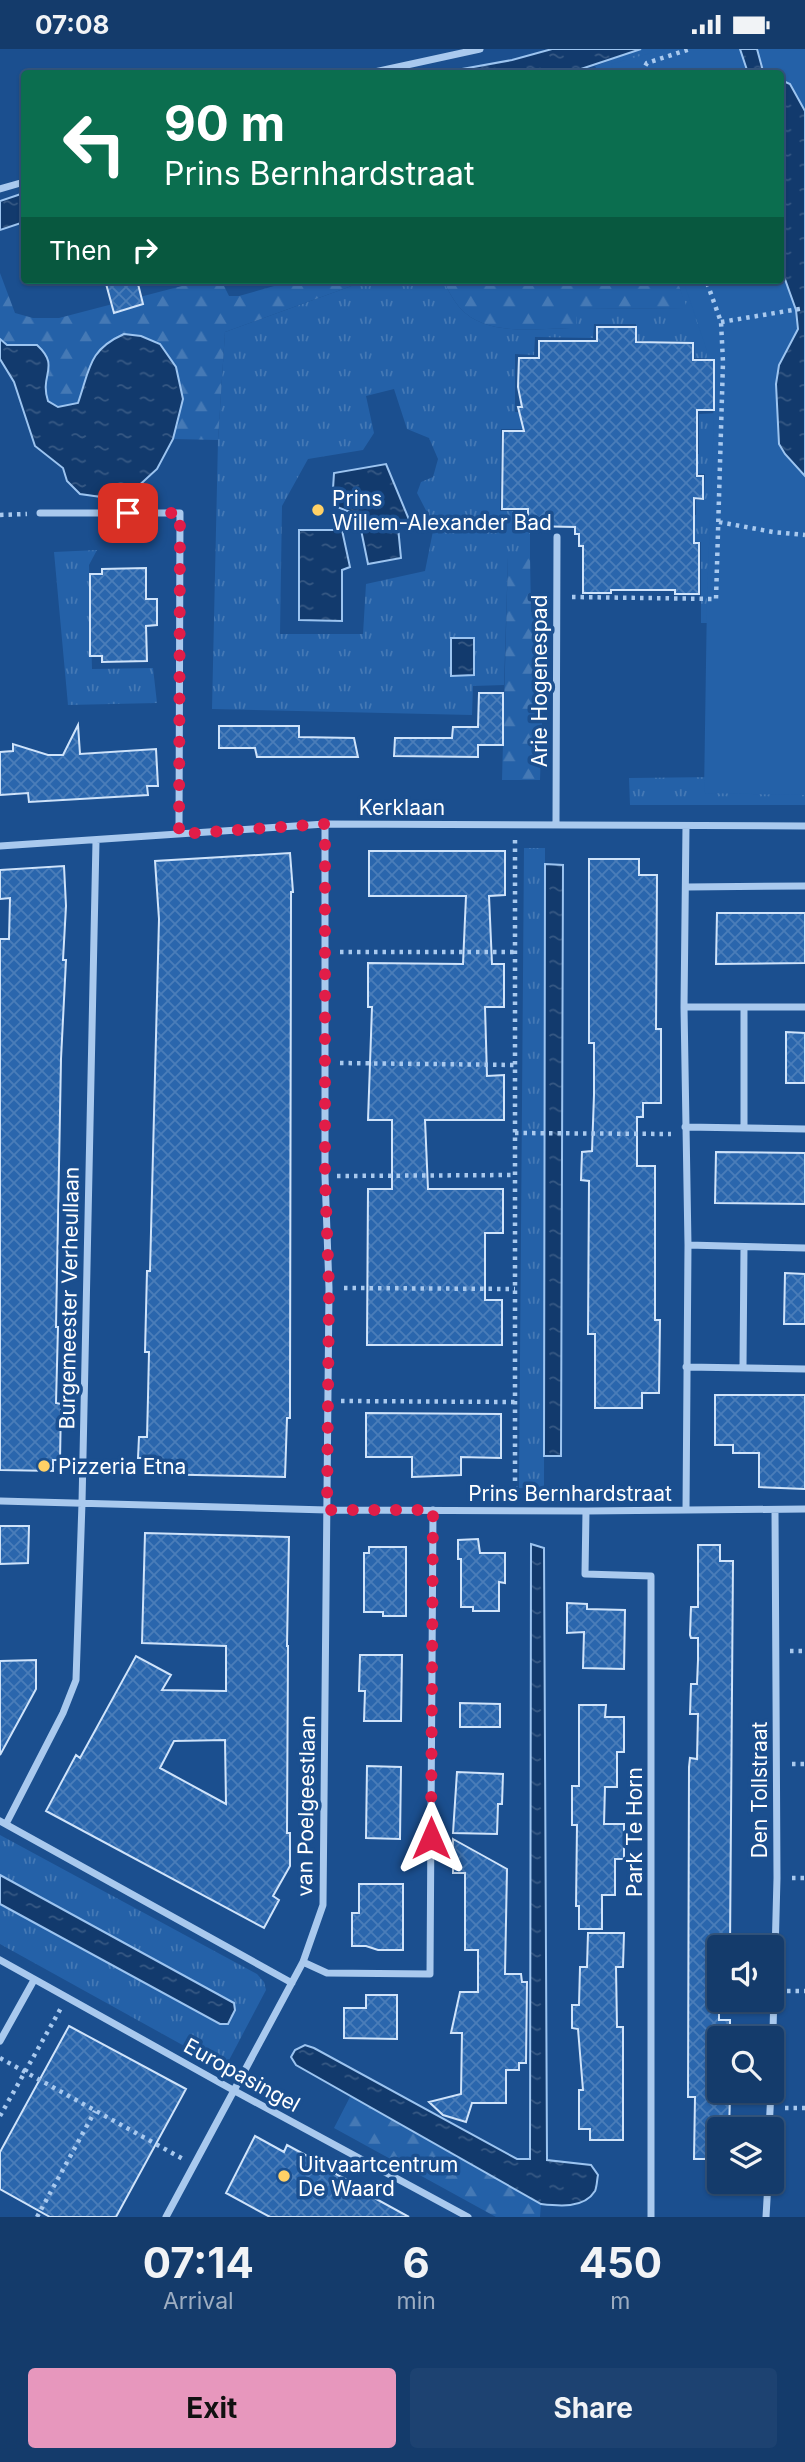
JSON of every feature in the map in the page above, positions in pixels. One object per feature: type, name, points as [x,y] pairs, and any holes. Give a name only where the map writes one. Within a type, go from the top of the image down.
[{"type":"street","points":[[384,70],[480,49]]},
{"type":"street","points":[[0,189],[21,183]]},
{"type":"street","points":[[40,513],[180,513],[179,834]]},
{"type":"street","name":"Arie Hogenespad","points":[[556,824],[557,537]]},
{"type":"street","name":"Kerklaan","points":[[0,846],[325,824],[805,826]]},
{"type":"street","name":"van Poelgeestlaan","points":[[169,2216],[303,1962],[323,1905],[329,1288],[325,1176],[325,824]]},
{"type":"street","points":[[686,826],[686,1510]]},
{"type":"street","name":"Burgemeester Verheullaan","points":[[3,1823],[63,1713],[76,1679],[96,841]]},
{"type":"street","points":[[687,887],[805,886]]},
{"type":"street","points":[[684,1007],[805,1007]]},
{"type":"street","points":[[744,1007],[744,1128]]},
{"type":"street","points":[[685,1130],[805,1129]]},
{"type":"street","points":[[688,1245],[805,1248]]},
{"type":"street","points":[[743,1367],[744,1248]]},
{"type":"street","points":[[686,1367],[805,1369]]},
{"type":"street","name":"Prins Bernhardstraat","points":[[0,1501],[327,1510],[805,1509]]},
{"type":"street","points":[[303,1962],[327,1973],[430,1974],[433,1510]]},
{"type":"street","name":"Den Tollstraat","points":[[773,2026],[777,1878],[775,1510]]},
{"type":"street","name":"Park Te Horn","points":[[586,1511],[585,1574],[651,1576],[651,2217]]},
{"type":"street","points":[[3,1823],[292,1983]]},
{"type":"street","name":"Europasingel","points":[[0,1960],[233,2091],[468,2217]]},
{"type":"street","points":[[0,2041],[34,1980]]},
{"type":"street","points":[[766,2217],[767,2194]]},
{"type":"path","points":[[643,70],[647,62],[690,49]]},
{"type":"path","points":[[557,596],[716,599],[723,404],[721,323],[707,284]]},
{"type":"path","points":[[721,323],[805,308]]},
{"type":"path","points":[[0,515],[40,513]]},
{"type":"path","points":[[719,521],[805,535]]},
{"type":"path","points":[[515,825],[515,1510]]},
{"type":"path","points":[[326,952],[514,952]]},
{"type":"path","points":[[326,1063],[514,1065]]},
{"type":"path","points":[[515,1133],[574,1135],[685,1130]]},
{"type":"path","points":[[325,1176],[515,1175]]},
{"type":"path","points":[[329,1288],[515,1289]]},
{"type":"path","points":[[328,1401],[515,1402]]},
{"type":"path","points":[[0,2116],[67,1999]]},
{"type":"path","points":[[0,2058],[194,2165]]},
{"type":"path","points":[[37,2217],[95,2111]]},
{"type":"green space","points":[[641,49],[672,49],[631,70],[597,70],[595,66]]},
{"type":"green space","points":[[666,49],[805,49],[805,795],[704,793],[707,597],[714,418],[706,348],[684,284],[784,284],[784,70],[614,70],[611,64]]},
{"type":"green space","points":[[0,273],[15,313],[33,318],[59,318],[190,284],[223,284],[229,296],[239,296],[281,284],[357,284],[225,332],[218,440],[173,439],[183,399],[124,334],[112,340],[97,354],[88,370],[78,403],[58,407],[48,401],[44,388],[50,363],[22,344],[7,345],[0,339]]},
{"type":"green space","points":[[357,284],[444,284],[457,305],[484,324],[531,330],[576,328],[576,309],[686,308],[678,284],[692,284],[710,343],[740,376],[756,440],[753,541],[746,623],[701,623],[701,542],[679,541],[679,514],[696,515],[696,500],[704,500],[705,474],[688,473],[689,455],[699,454],[699,414],[717,413],[716,359],[695,358],[694,342],[637,341],[636,324],[594,324],[593,338],[535,337],[534,355],[515,354],[515,412],[535,413],[536,429],[501,429],[500,511],[526,511],[525,529],[530,529],[530,557],[508,557],[504,685],[473,686],[472,715],[212,709],[218,440],[225,332]],"holes":[[[394,389],[407,429],[429,438],[438,459],[433,477],[421,482],[417,493],[434,526],[425,571],[366,584],[363,634],[280,634],[282,506],[308,459],[363,450],[374,433],[366,396]],[[451,638],[474,638],[474,675],[452,675]]]},
{"type":"green space","points":[[444,284],[678,284],[687,308],[577,309],[576,328],[531,330],[484,324],[457,305]]},
{"type":"green space","points":[[97,550],[89,565],[92,669],[153,668],[157,703],[68,705],[54,552]]},
{"type":"green space","points":[[508,556],[530,557],[531,612],[546,613],[540,780],[502,780]]},
{"type":"green space","points":[[805,776],[805,805],[630,805],[629,778]]},
{"type":"green space","points":[[524,848],[545,848],[544,1489],[519,1488]]},
{"type":"green space","points":[[0,1835],[257,1974],[264,1982],[266,1990],[227,2064],[215,2063],[0,1944],[0,1904],[220,2024],[235,2010],[233,2003],[0,1875]]},
{"type":"green space","points":[[351,2095],[541,2204],[540,2217],[496,2217],[334,2128]]},
{"type":"water","points":[[552,49],[641,49],[578,70],[457,70],[512,60]]},
{"type":"water","points":[[740,49],[757,49],[763,70],[747,70]]},
{"type":"water","points":[[784,81],[790,84],[805,111],[805,476],[779,444],[776,384],[779,365],[798,329],[796,310],[784,276]]},
{"type":"water","points":[[21,194],[21,223],[0,230],[0,201]]},
{"type":"water","points":[[124,334],[141,336],[160,344],[176,367],[183,399],[173,439],[157,469],[134,490],[108,498],[80,494],[67,481],[63,468],[35,446],[14,382],[0,359],[0,339],[7,345],[37,345],[44,353],[49,365],[46,384],[48,401],[58,407],[78,403],[88,370],[97,354],[112,340]]},
{"type":"water","points":[[386,464],[410,522],[398,527],[401,558],[368,564],[358,515],[332,505],[334,473]]},
{"type":"water","points":[[299,530],[342,530],[350,567],[342,570],[342,621],[299,620]]},
{"type":"water","points":[[451,638],[474,638],[474,675],[451,676]]},
{"type":"water","points":[[545,864],[563,865],[561,1456],[544,1456]]},
{"type":"water","points":[[531,1544],[544,1548],[547,2160],[591,2165],[598,2175],[596,2189],[590,2197],[578,2204],[563,2206],[541,2204],[296,2065],[291,2057],[295,2050],[305,2045],[314,2048],[517,2159],[530,2159]]},
{"type":"water","points":[[0,1875],[234,2003],[235,2010],[228,2024],[220,2024],[0,1904]]},
{"type":"building","points":[[106,284],[138,284],[143,304],[114,313]]},
{"type":"building","points":[[597,327],[636,327],[636,342],[693,343],[693,360],[714,360],[714,410],[697,410],[697,476],[703,476],[703,499],[694,498],[694,543],[699,543],[699,594],[675,594],[675,590],[583,593],[583,546],[579,546],[579,534],[575,534],[575,527],[528,526],[528,509],[502,509],[503,431],[524,431],[518,407],[522,407],[518,387],[519,358],[539,358],[539,341],[597,341]]},
{"type":"building","points":[[146,568],[146,599],[157,599],[157,625],[146,626],[147,661],[102,662],[102,656],[90,656],[90,574],[102,574],[102,569]]},
{"type":"building","points":[[479,693],[503,693],[503,745],[478,745],[478,757],[394,756],[395,738],[452,738],[453,727],[478,727]]},
{"type":"building","points":[[78,725],[80,754],[156,749],[158,786],[147,786],[148,795],[29,802],[28,793],[0,795],[0,752],[13,751],[13,744],[48,755],[63,755]]},
{"type":"building","points":[[219,726],[299,726],[299,737],[354,738],[358,757],[257,757],[255,748],[219,748]]},
{"type":"building","points":[[369,851],[505,851],[505,895],[489,896],[492,964],[504,964],[504,1007],[485,1007],[487,1076],[504,1075],[504,1120],[425,1120],[428,1189],[503,1189],[503,1233],[485,1233],[485,1300],[502,1300],[502,1345],[367,1345],[368,1189],[392,1189],[392,1120],[368,1120],[372,1007],[368,1007],[368,963],[463,964],[466,896],[369,896]]},
{"type":"building","points":[[290,853],[293,892],[290,1418],[287,1418],[285,1477],[148,1474],[148,1458],[138,1458],[139,1437],[147,1437],[149,1352],[145,1352],[147,1271],[150,1271],[159,919],[155,861]]},
{"type":"building","points":[[589,859],[639,859],[639,875],[657,875],[656,1029],[661,1029],[661,1103],[643,1103],[643,1117],[637,1117],[637,1166],[655,1166],[655,1320],[660,1320],[659,1393],[642,1393],[642,1408],[595,1408],[595,1334],[588,1334],[589,1181],[581,1180],[582,1152],[592,1151],[594,1095],[594,1043],[589,1043]]},
{"type":"building","points":[[64,866],[66,906],[63,960],[66,960],[61,1059],[56,1327],[56,1403],[61,1404],[60,1460],[53,1460],[53,1471],[0,1470],[0,939],[9,939],[10,898],[0,899],[0,870]]},
{"type":"building","points":[[717,913],[805,913],[805,963],[716,964]]},
{"type":"building","points":[[786,1032],[805,1033],[805,1083],[786,1083]]},
{"type":"building","points":[[716,1152],[805,1153],[805,1204],[715,1203]]},
{"type":"building","points":[[785,1273],[805,1274],[805,1324],[784,1324]]},
{"type":"building","points":[[715,1395],[805,1395],[805,1489],[759,1487],[759,1453],[733,1453],[733,1445],[715,1445]]},
{"type":"building","points":[[366,1413],[501,1414],[501,1458],[461,1457],[461,1475],[412,1477],[412,1457],[366,1457]]},
{"type":"building","points":[[0,1526],[29,1526],[28,1563],[0,1564]]},
{"type":"building","points":[[145,1533],[289,1537],[287,1833],[290,1833],[290,1866],[273,1896],[279,1900],[264,1928],[46,1811],[76,1755],[80,1758],[136,1656],[171,1675],[162,1690],[226,1691],[226,1646],[142,1643]],"holes":[[[225,1740],[226,1804],[160,1768],[174,1741]]]},
{"type":"building","points":[[478,1539],[480,1553],[505,1553],[505,1583],[499,1582],[499,1611],[473,1611],[473,1607],[461,1607],[461,1559],[458,1559],[458,1540]]},
{"type":"building","points":[[698,1545],[720,1545],[720,1561],[733,1561],[730,1935],[707,1935],[707,2012],[719,2012],[719,2020],[730,2020],[730,2026],[707,2026],[707,2103],[730,2103],[729,2117],[707,2117],[707,2159],[694,2159],[695,2097],[688,2097],[689,1767],[690,1758],[697,1759],[698,1714],[690,1714],[691,1684],[697,1684],[698,1638],[691,1638],[690,1635],[691,1607],[698,1607]]},
{"type":"building","points":[[369,1547],[406,1547],[406,1616],[383,1616],[383,1612],[364,1612],[364,1553],[369,1553]]},
{"type":"building","points":[[567,1603],[587,1604],[587,1609],[625,1610],[624,1669],[583,1668],[584,1632],[567,1633]]},
{"type":"building","points":[[360,1655],[402,1655],[401,1721],[364,1721],[365,1691],[359,1691]]},
{"type":"building","points":[[36,1660],[36,1689],[0,1755],[0,1661]]},
{"type":"building","points":[[460,1703],[500,1704],[500,1727],[460,1727]]},
{"type":"building","points":[[579,1705],[606,1705],[605,1717],[624,1717],[624,1752],[617,1752],[617,1787],[605,1787],[604,1824],[624,1824],[624,1859],[615,1859],[615,1895],[602,1895],[602,1929],[579,1929],[579,1906],[576,1906],[577,1825],[572,1825],[572,1786],[579,1786]]},
{"type":"building","points":[[367,1766],[401,1767],[400,1839],[366,1838]]},
{"type":"building","points":[[457,1772],[503,1774],[497,1834],[453,1833]]},
{"type":"building","points":[[453,1839],[507,1869],[505,1974],[521,1974],[522,1982],[527,1982],[526,2063],[519,2063],[519,2070],[506,2070],[506,2103],[472,2103],[466,2122],[443,2115],[429,2102],[461,2094],[462,2033],[451,2033],[460,1992],[478,1992],[478,1950],[465,1950],[465,1873],[453,1873]]},
{"type":"building","points":[[359,1884],[403,1884],[403,1950],[352,1946],[352,1913],[359,1913]]},
{"type":"building","points":[[588,1933],[624,1933],[623,1967],[616,1967],[617,2027],[623,2027],[623,2140],[590,2140],[590,2129],[579,2129],[579,2090],[583,2090],[578,2029],[572,2028],[572,2005],[579,2005],[580,1967],[587,1967]]},
{"type":"building","points":[[366,1995],[397,1995],[397,2039],[344,2038],[344,2008],[366,2008]]},
{"type":"building","points":[[69,2026],[186,2089],[116,2217],[50,2217],[0,2189],[0,2152]]},
{"type":"building","name":"Uitvaartcentrum De Waard","points":[[255,2136],[284,2152],[287,2145],[409,2217],[270,2217],[226,2193]]},
{"type":"place","name":"Prins Willem-Alexander Bad","points":[[318,510]]},
{"type":"place","name":"Pizzeria Etna","points":[[44,1466]]},
{"type":"place","name":"Uitvaartcentrum De Waard","points":[[284,2176]]},
{"type":"route","points":[[128,513],[180,513],[179,834],[325,824],[325,1176],[329,1288],[327,1510],[433,1510],[431,1838]]}]
